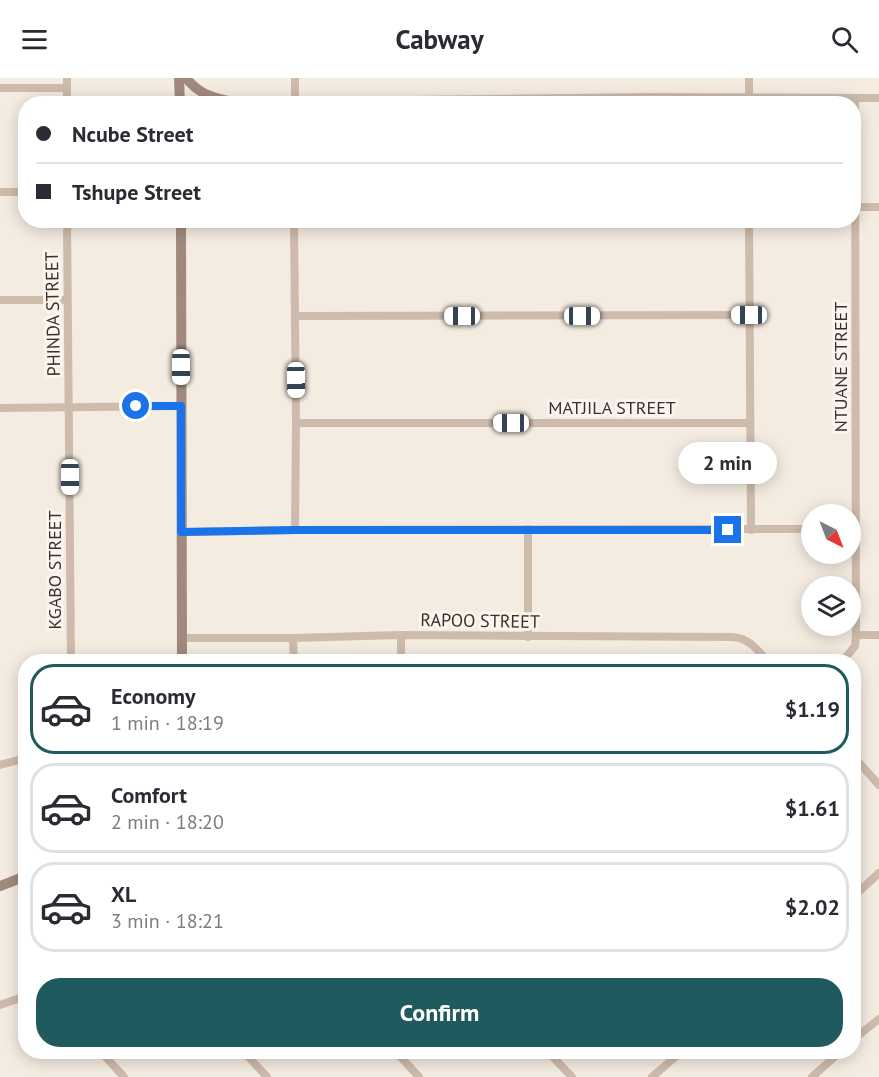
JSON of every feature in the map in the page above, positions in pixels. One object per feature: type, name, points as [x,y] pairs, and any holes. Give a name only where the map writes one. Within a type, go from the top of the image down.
[{"type":"street","points":[[67,78],[67,96]]},
{"type":"street","points":[[179,78],[180,96]]},
{"type":"street","points":[[186,78],[197,90],[209,96]]},
{"type":"street","points":[[295,78],[295,96]]},
{"type":"street","points":[[748,78],[749,96]]},
{"type":"street","points":[[0,88],[67,88]]},
{"type":"street","points":[[861,99],[879,99]]},
{"type":"street","points":[[0,192],[18,192]]},
{"type":"street","points":[[861,207],[879,207]]},
{"type":"street","name":"PHINDA STREET","points":[[67,228],[69,407]]},
{"type":"street","points":[[181,228],[182,654]]},
{"type":"street","points":[[294,228],[295,530]]},
{"type":"street","points":[[749,228],[751,530]]},
{"type":"street","name":"NTUANE STREET","points":[[853,504],[856,228]]},
{"type":"street","points":[[0,300],[67,300]]},
{"type":"street","points":[[295,316],[749,315]]},
{"type":"street","points":[[0,408],[181,406]]},
{"type":"street","name":"KGABO STREET","points":[[69,407],[71,654]]},
{"type":"street","name":"MATJILA STREET","points":[[296,423],[749,423]]},
{"type":"street","points":[[528,529],[528,636]]},
{"type":"street","points":[[181,532],[801,529]]},
{"type":"street","points":[[401,635],[401,654]]},
{"type":"street","name":"RAPOO STREET","points":[[182,638],[293,639],[401,635],[741,638],[750,642],[761,654]]},
{"type":"street","points":[[861,635],[879,635]]},
{"type":"street","points":[[848,654],[855,646],[856,636]]},
{"type":"street","points":[[293,639],[294,654]]},
{"type":"street","points":[[0,765],[18,760]]},
{"type":"street","points":[[861,765],[879,785]]},
{"type":"street","points":[[861,890],[879,873]]},
{"type":"street","points":[[0,886],[18,879]]},
{"type":"street","points":[[0,1005],[18,999]]},
{"type":"street","points":[[861,1033],[879,1019]]},
{"type":"street","points":[[107,1059],[124,1077]]},
{"type":"street","points":[[250,1059],[267,1077]]},
{"type":"street","points":[[402,1059],[419,1077]]},
{"type":"street","points":[[555,1059],[572,1077]]},
{"type":"street","points":[[652,1077],[673,1059]]},
{"type":"street","points":[[812,1077],[832,1059]]},
{"type":"route","points":[[136,406],[181,406],[181,532],[728,530]]}]
